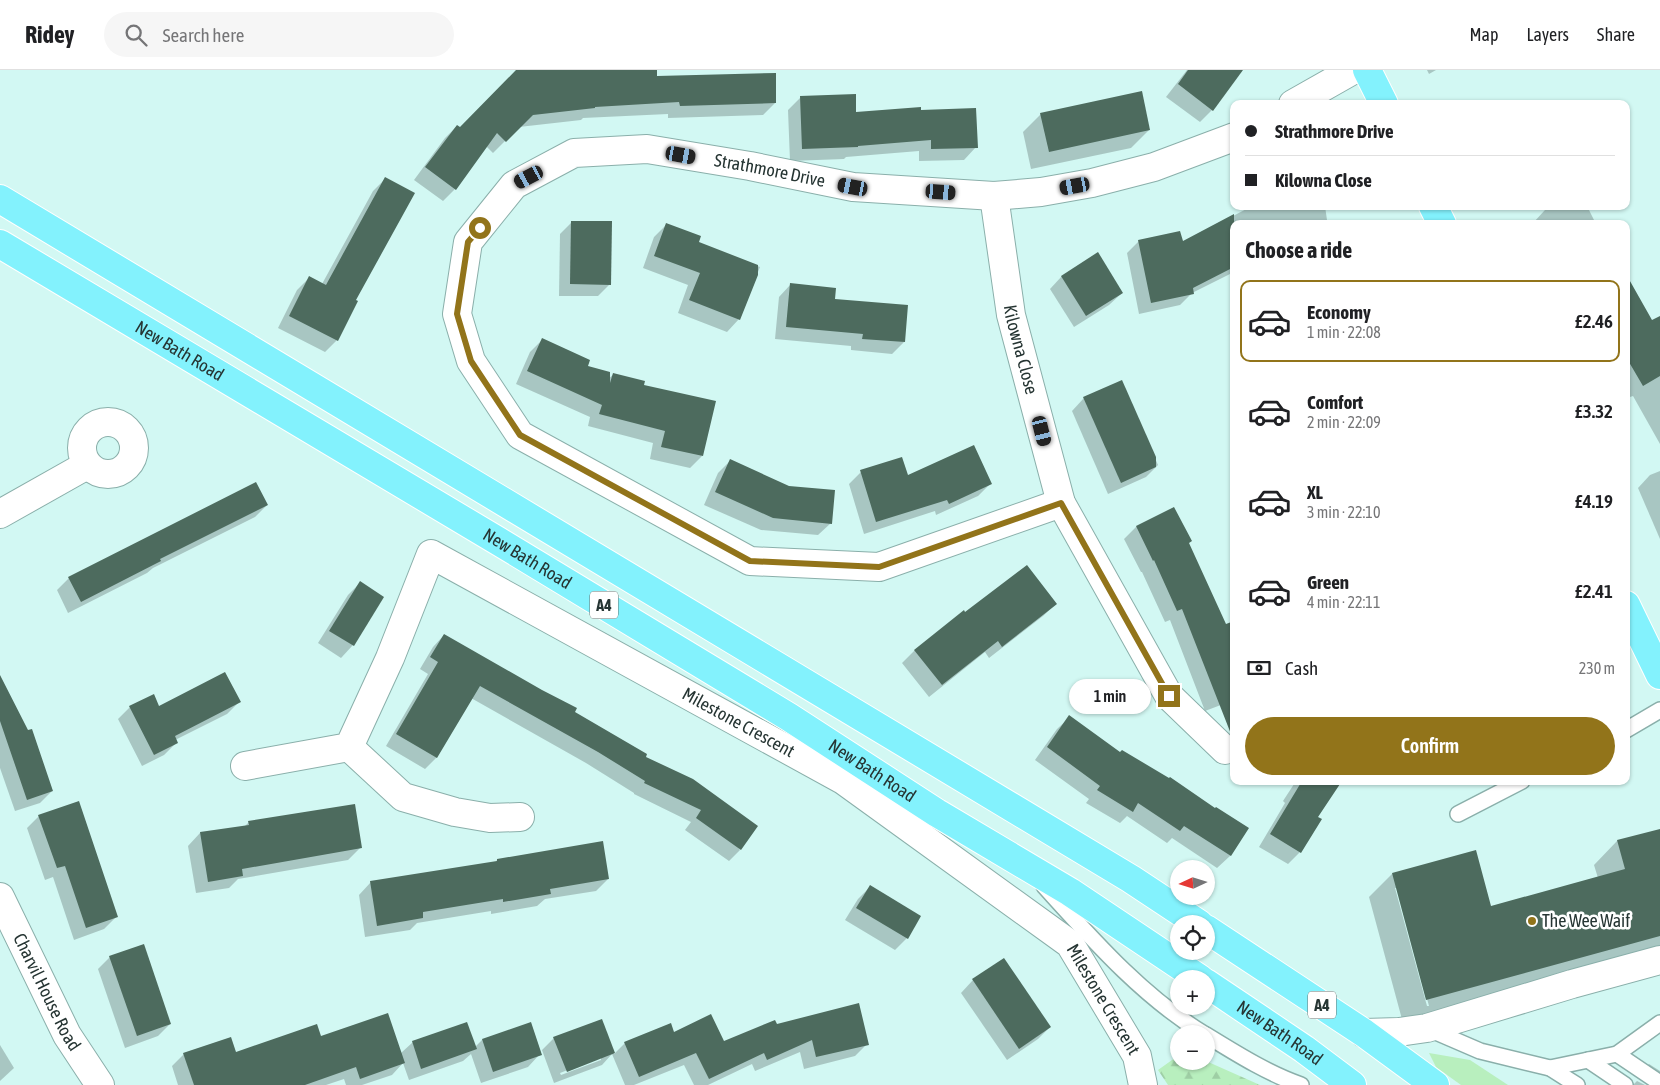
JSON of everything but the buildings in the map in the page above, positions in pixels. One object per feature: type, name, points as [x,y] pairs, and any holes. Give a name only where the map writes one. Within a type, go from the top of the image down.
[{"type":"main road","points":[[1367,70],[1382,100]]},
{"type":"main road","name":"New Bath Road","points":[[0,199],[1123,874],[1185,915]]},
{"type":"main road","name":"New Bath Road","points":[[0,244],[781,712],[937,813],[1078,898],[1186,970]]},
{"type":"main road","points":[[1630,612],[1660,675]]},
{"type":"main road","name":"A4","points":[[1215,934],[1364,1033],[1435,1085]]},
{"type":"main road","name":"New Bath Road","points":[[1215,989],[1304,1049],[1352,1085]]},
{"type":"street","points":[[1300,100],[1353,70]]},
{"type":"street","name":"Strathmore Drive","points":[[1061,503],[879,567],[750,561],[520,435],[471,361],[457,314],[468,242],[514,185],[574,153],[646,149],[750,166],[853,187],[994,196],[1041,192],[1092,183],[1154,167],[1230,138]]},
{"type":"street","name":"Kilowna Close","points":[[994,196],[1011,315],[1061,503],[1169,696],[1225,750]]},
{"type":"street","points":[[0,514],[87,465]]},
{"type":"street","name":"Milestone Crescent","points":[[349,747],[390,658],[430,554],[843,780],[1070,944],[1137,1056],[1143,1085]]},
{"type":"street","points":[[245,766],[349,747],[403,797],[456,812],[490,818],[520,817]]},
{"type":"street","name":"Charvil House Road","points":[[0,897],[67,1035],[100,1085]]},
{"type":"street","points":[[1364,1033],[1399,1032],[1427,1028],[1572,984],[1660,960]]},
{"type":"lane","points":[[1630,728],[1660,710]]},
{"type":"lane","points":[[1458,814],[1514,785]]},
{"type":"lane","points":[[1026,866],[1072,917],[1136,982],[1189,1025]]},
{"type":"lane","points":[[1550,1068],[1617,1054],[1660,1023]]},
{"type":"lane","points":[[1427,1028],[1480,1051],[1550,1068],[1576,1085]]},
{"type":"lane","points":[[1215,1040],[1242,1057],[1301,1085]]},
{"type":"lane","points":[[1617,1054],[1660,1083]]},
{"type":"lane","points":[[1588,1060],[1625,1085]]},
{"type":"green space","points":[[1429,1053],[1470,1060],[1508,1085],[1461,1085],[1436,1067]]},
{"type":"green space","points":[[1170,1061],[1170,1070],[1215,1070],[1215,1065],[1260,1085],[1168,1085],[1158,1070]]},
{"type":"place","name":"The Wee Waif","points":[[1532,921]]},
{"type":"route","points":[[480,228],[468,242],[457,314],[471,361],[520,435],[750,561],[879,567],[1061,503],[1169,696]]}]
